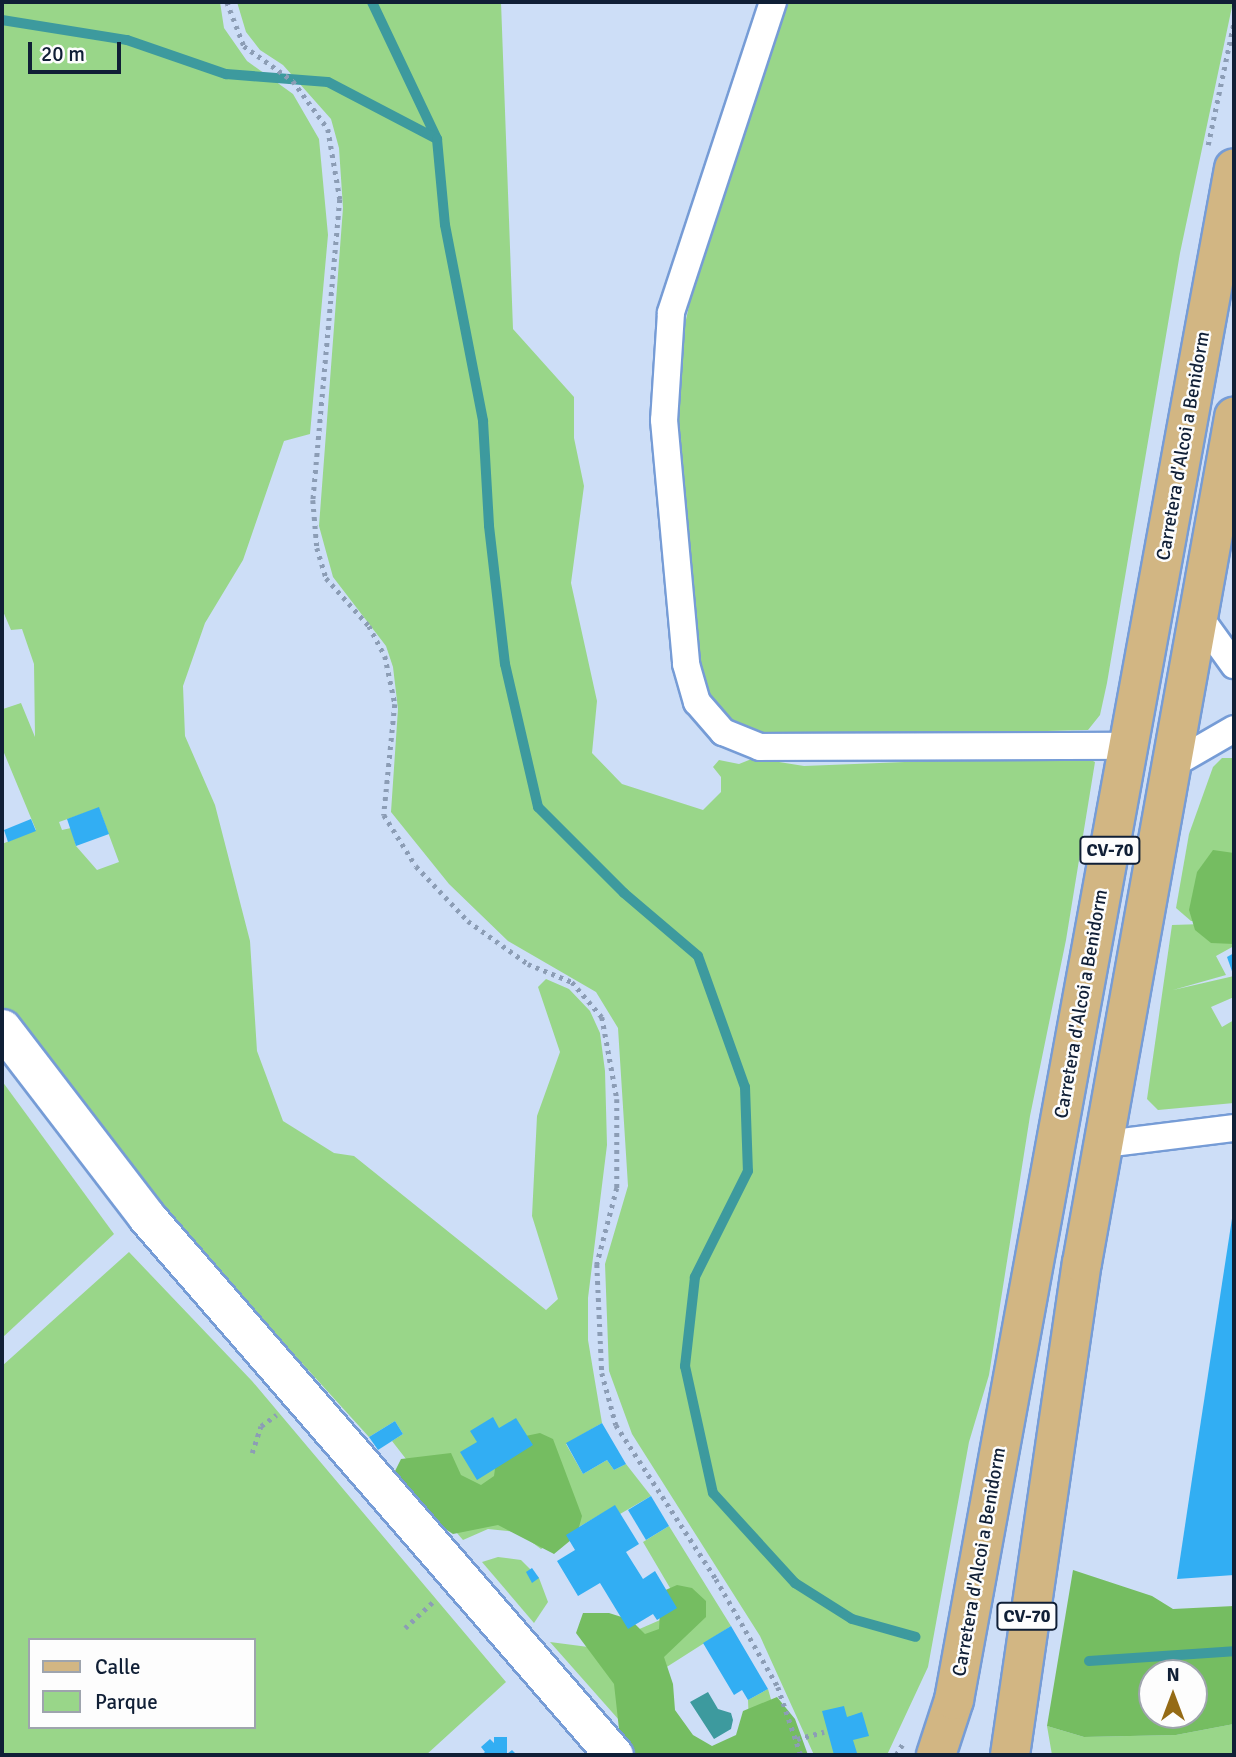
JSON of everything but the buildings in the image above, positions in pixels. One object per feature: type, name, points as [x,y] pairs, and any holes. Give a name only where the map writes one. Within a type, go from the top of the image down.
[{"type":"main road","name":"Carretera d'Alcoi a Benidorm","points":[[936,1755],[958,1681],[1234,168]]},
{"type":"main road","name":"CV-70","points":[[1010,1755],[1016,1693],[1039,1540],[1105,1143],[1234,416]]},
{"type":"main road","points":[[2,1028],[146,1216],[614,1755]]},
{"type":"street","points":[[774,2],[671,313],[664,420],[686,664],[696,702],[723,732],[760,747],[1129,746]]},
{"type":"street","points":[[1198,615],[1234,665]]},
{"type":"street","points":[[1170,766],[1234,729]]},
{"type":"street","points":[[1105,1143],[1234,1128]]},
{"type":"path","points":[[227,2],[244,46],[293,81],[328,129],[340,199],[313,500],[317,548],[326,578],[369,626],[385,656],[395,704],[384,815],[416,866],[468,921],[528,964],[572,982],[602,1017],[617,1098],[617,1188],[597,1264],[602,1373],[616,1425],[716,1579],[778,1687],[801,1755]]},
{"type":"path","points":[[253,1453],[261,1426],[301,1394]]},
{"type":"path","points":[[797,1739],[824,1732]]},
{"type":"green space","points":[[2,2],[220,2],[224,28],[247,61],[293,94],[319,139],[328,235],[310,434],[284,441],[243,560],[205,623],[183,686],[185,736],[215,805],[250,941],[257,1051],[283,1121],[334,1153],[354,1156],[546,1310],[558,1299],[532,1216],[537,1116],[560,1052],[538,987],[546,979],[569,989],[590,1011],[600,1033],[605,1071],[607,1145],[588,1298],[588,1340],[602,1423],[566,1444],[583,1474],[607,1460],[614,1470],[626,1464],[651,1496],[620,1514],[615,1506],[541,1549],[518,1532],[488,1529],[463,1540],[399,1466],[406,1459],[392,1441],[403,1434],[395,1421],[369,1437],[146,1191],[2,1005],[2,844],[36,830],[2,748],[3,709],[21,703],[35,737],[34,664],[22,629],[11,630],[2,609]],"holes":[[[99,808],[119,862],[97,870],[76,846],[71,828],[62,830],[59,822]]]},
{"type":"green space","points":[[237,2],[501,2],[513,329],[574,397],[574,438],[584,486],[571,583],[597,701],[592,753],[622,784],[703,810],[721,792],[721,777],[713,767],[719,760],[739,764],[754,758],[804,766],[1081,755],[1095,762],[1066,940],[1030,1116],[989,1375],[969,1442],[928,1667],[887,1755],[814,1755],[760,1636],[632,1434],[609,1371],[605,1264],[628,1186],[618,1028],[596,992],[508,941],[449,884],[391,812],[398,709],[393,667],[386,646],[333,577],[319,526],[343,208],[339,148],[331,119],[283,65],[260,50],[246,32]]},
{"type":"green space","points":[[787,2],[1233,2],[1180,253],[1107,683],[1100,715],[1088,730],[784,737],[743,730],[712,705],[701,670],[678,419],[680,347],[696,274]]},
{"type":"green space","points":[[1222,758],[1234,758],[1234,920],[1191,921],[1176,908],[1189,834],[1213,767]]},
{"type":"green space","points":[[1213,850],[1234,853],[1234,944],[1211,943],[1195,930],[1189,910],[1197,872]]},
{"type":"green space","points":[[1234,923],[1234,946],[1216,956],[1226,975],[1173,990],[1234,976],[1234,997],[1211,1007],[1222,1027],[1234,1020],[1234,1103],[1158,1110],[1147,1099],[1172,925]]},
{"type":"green space","points":[[2,1081],[114,1234],[2,1338]]},
{"type":"green space","points":[[129,1252],[252,1381],[506,1682],[426,1755],[2,1755],[2,1366]]},
{"type":"green space","points":[[540,1433],[553,1439],[582,1516],[577,1535],[554,1554],[498,1525],[453,1534],[428,1518],[395,1471],[401,1459],[451,1453],[461,1475],[481,1485],[494,1476],[497,1454],[516,1438]]},
{"type":"green space","points":[[669,1526],[731,1626],[651,1677],[696,1754],[711,1755],[650,1755],[550,1642],[596,1648],[683,1610],[643,1542]]},
{"type":"green space","points":[[498,1557],[521,1560],[539,1578],[548,1602],[534,1623],[482,1562]]},
{"type":"green space","points":[[1073,1570],[1152,1596],[1173,1609],[1234,1606],[1234,1724],[1208,1729],[1208,1659],[1138,1659],[1138,1729],[1208,1729],[1176,1735],[1084,1737],[1047,1726]]},
{"type":"green space","points":[[677,1585],[692,1588],[706,1601],[706,1617],[664,1657],[673,1684],[675,1710],[693,1735],[712,1746],[736,1735],[743,1711],[777,1697],[795,1719],[808,1755],[630,1755],[619,1729],[614,1684],[576,1633],[583,1613],[609,1613],[631,1620],[645,1634],[659,1629],[661,1592]]},
{"type":"green space","points":[[768,1689],[787,1755],[711,1755],[749,1726],[748,1700]]},
{"type":"green space","points":[[1234,1724],[1234,1755],[1052,1755],[1047,1726],[1084,1737],[1176,1735]]},
{"type":"shaded area","points":[[708,1692],[718,1709],[731,1713],[733,1720],[731,1729],[714,1739],[690,1702]]},
{"type":"waterway","points":[[372,2],[437,139]]},
{"type":"waterway","points":[[2,20],[127,40],[226,74],[328,82],[437,139],[445,225],[483,421],[489,526],[505,664],[538,807],[624,893],[698,956],[745,1087],[748,1171],[695,1277],[685,1366],[713,1493],[795,1583],[852,1619],[916,1637]]},
{"type":"waterway","points":[[1089,1661],[1234,1651]]}]
